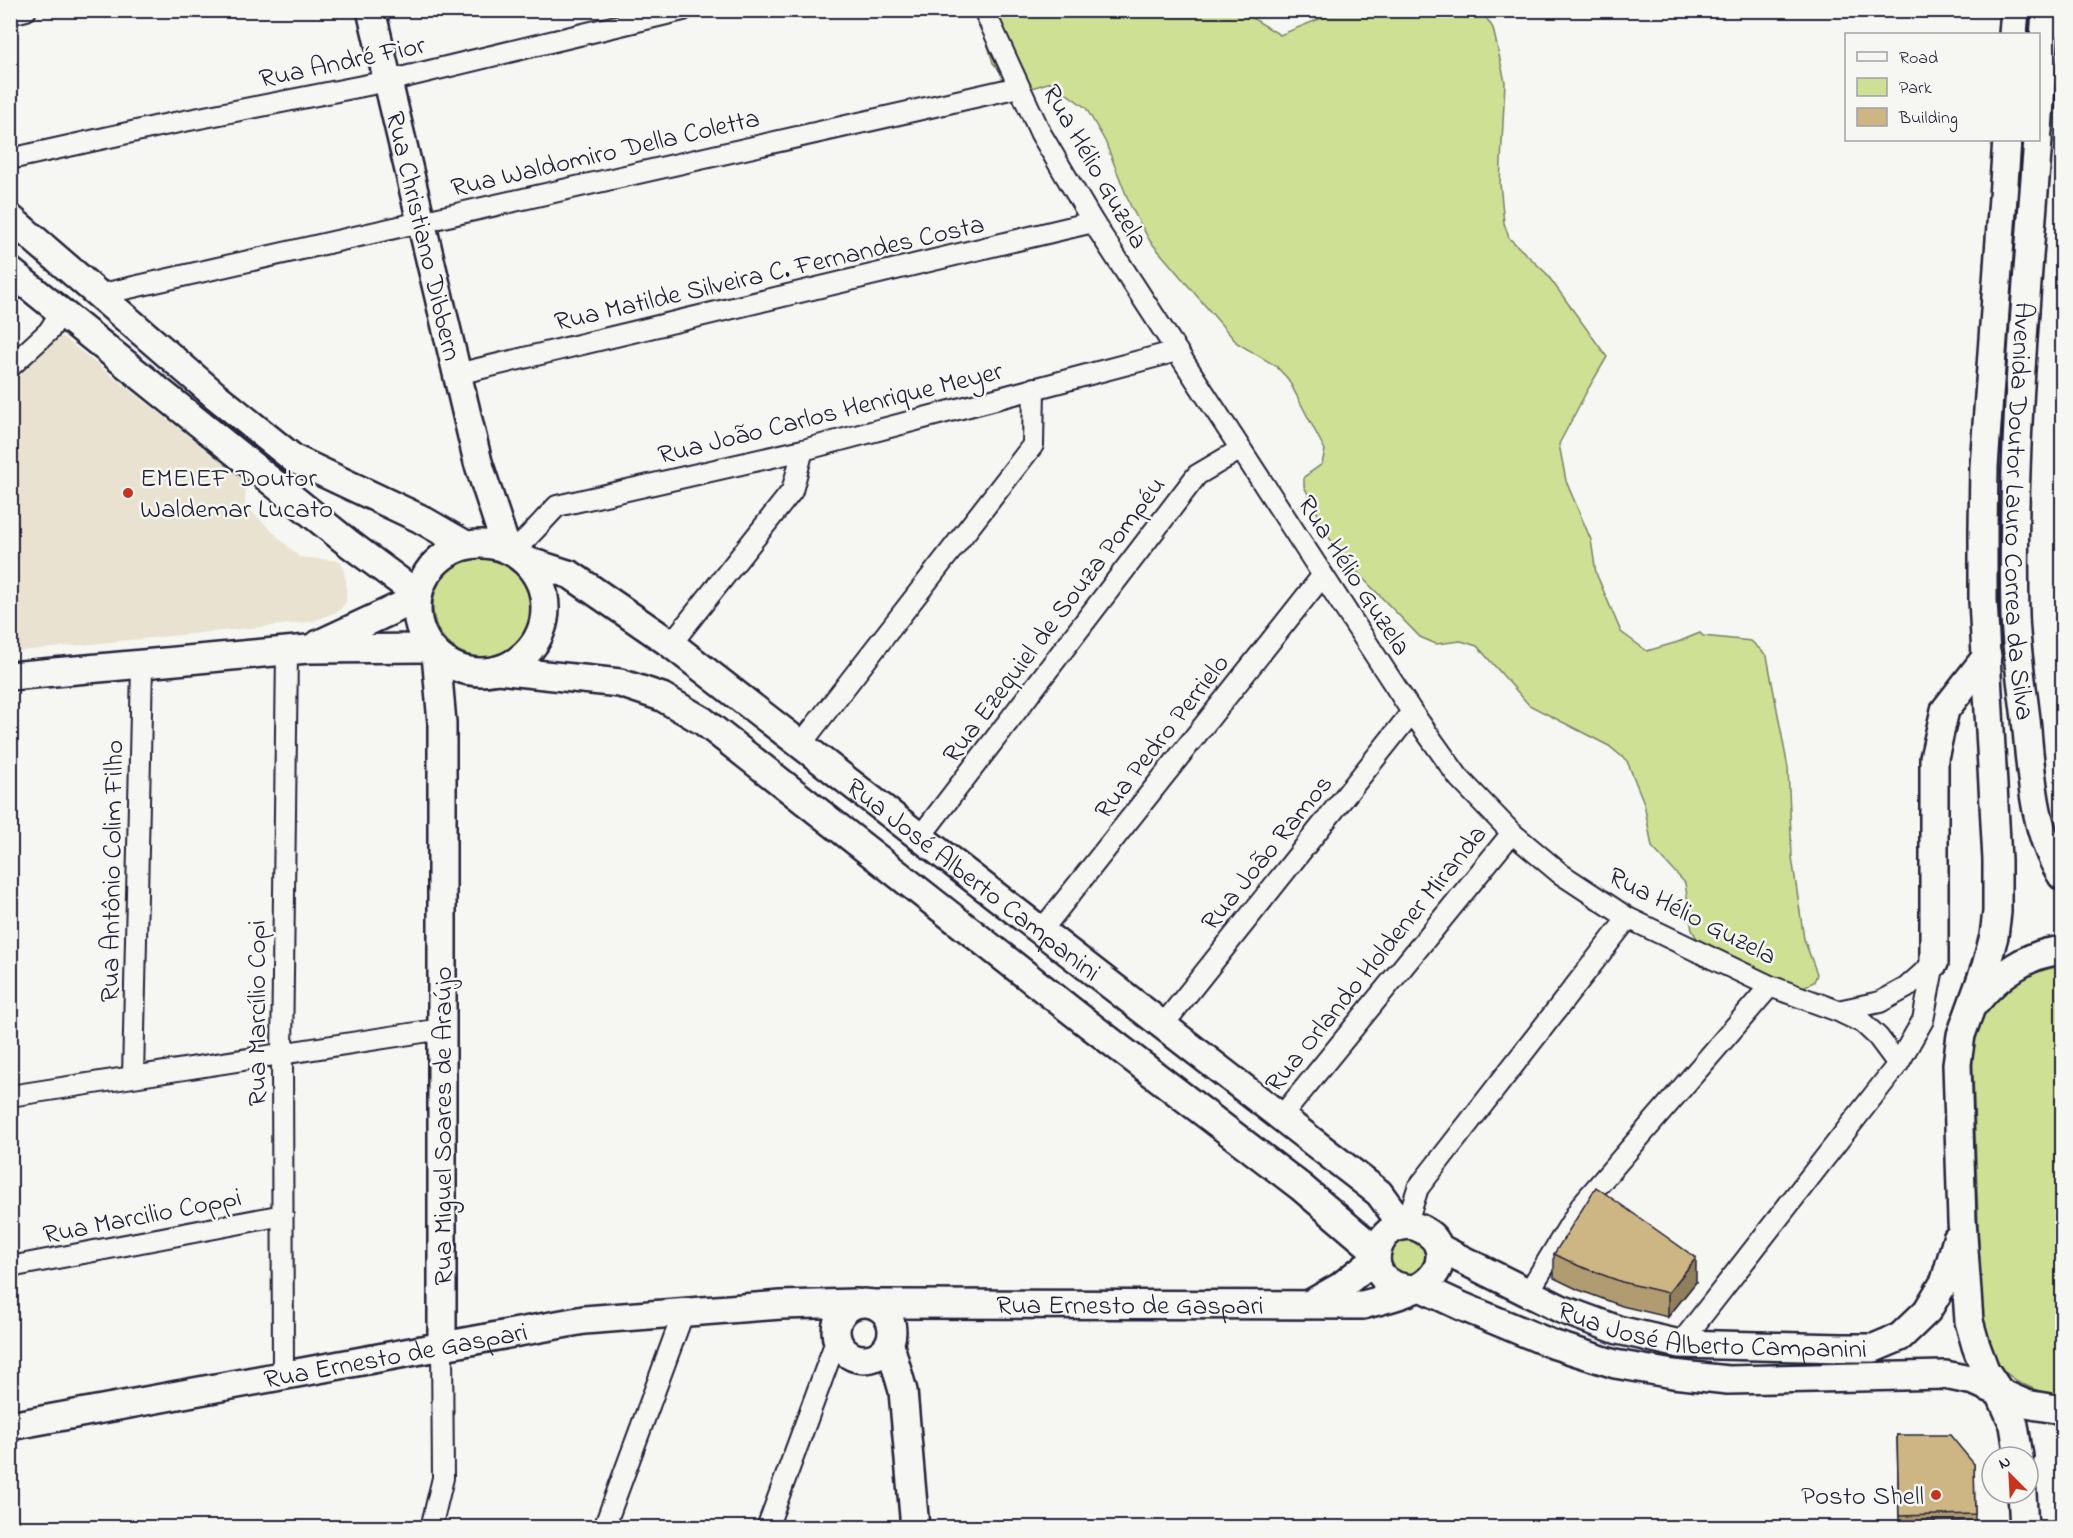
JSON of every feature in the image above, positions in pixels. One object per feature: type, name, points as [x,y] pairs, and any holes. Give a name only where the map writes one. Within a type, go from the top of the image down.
[{"type":"street","points":[[10,14],[26,10]]},
{"type":"street","name":"Rua Christiano Dibbern","points":[[371,10],[478,462],[515,553]]},
{"type":"street","name":"Rua André Fior","points":[[10,159],[159,126],[388,81],[683,10]]},
{"type":"street","name":"Rua Hélio Guzela","points":[[984,10],[1041,134],[1093,222],[1412,712],[1459,778],[1512,833],[1561,874],[1628,918],[1770,986],[1838,1011],[1863,1023],[1878,1037],[1898,1064]]},
{"type":"street","points":[[2013,33],[2015,10]]},
{"type":"street","points":[[2040,101],[2046,10]]},
{"type":"street","name":"Rua Waldomiro Della Coletta","points":[[98,295],[1019,87]]},
{"type":"street","points":[[2007,141],[1984,467],[1983,600],[1997,860],[1997,912],[1994,936],[1986,966],[1960,1035],[1957,1065],[1962,1221],[1969,1321],[1985,1370],[1999,1391],[2014,1425],[2017,1445]]},
{"type":"street","name":"Avenida Doutor Lauro Correa da Silva","points":[[2038,141],[2024,330],[2015,507],[2015,617],[2031,769],[2040,825],[2062,876]]},
{"type":"street","points":[[10,219],[216,396],[294,459],[470,544],[515,553],[538,578],[545,599],[544,622],[535,643],[519,659],[493,671],[468,671],[451,665],[433,651],[421,633],[416,616],[417,597],[427,572],[444,555],[470,544]]},
{"type":"street","name":"Rua Matilde Silveira C. Fernandes Costa","points":[[457,374],[1093,222]]},
{"type":"street","points":[[10,271],[417,597]]},
{"type":"street","points":[[10,367],[49,331],[61,312]]},
{"type":"street","name":"Rua João Carlos Henrique Meyer","points":[[515,553],[557,506],[803,450],[1177,351]]},
{"type":"street","points":[[801,744],[1033,445],[1034,388]]},
{"type":"street","name":"Rua Ezequiel de Souza Pompéu","points":[[920,837],[1197,475],[1241,449]]},
{"type":"street","points":[[671,644],[792,491],[803,450]]},
{"type":"street","name":"Rua Christiano Dibbern","points":[[470,544],[478,462]]},
{"type":"street","name":"Rua José Alberto Campanini","points":[[515,553],[571,575],[671,644],[1379,1193],[1405,1225]]},
{"type":"street","name":"Rua Pedro Perrielo","points":[[1041,931],[1323,574]]},
{"type":"street","points":[[297,650],[417,597]]},
{"type":"street","points":[[10,676],[142,666],[297,650],[433,651]]},
{"type":"street","name":"Rua Marcílio Copi","points":[[283,1376],[282,1054],[297,650]]},
{"type":"street","name":"Rua Miguel Soares de Araújo","points":[[431,1527],[443,1478],[442,723],[433,651]]},
{"type":"street","points":[[1680,1344],[1898,1064],[1923,1020],[1934,963],[1934,758],[1945,710],[1987,656]]},
{"type":"street","name":"Rua Antônio Colim Filho","points":[[133,1077],[142,666]]},
{"type":"street","name":"Rua José Alberto Campanini","points":[[493,671],[620,683],[662,697],[703,722],[1092,1027],[1301,1187],[1376,1255]]},
{"type":"street","name":"Rua Miguel Soares de Araújo","points":[[442,723],[450,701],[462,689],[493,671]]},
{"type":"street","name":"Rua João Ramos","points":[[1163,1025],[1412,712]]},
{"type":"street","name":"Rua Orlando Holdener Miranda","points":[[1281,1117],[1512,833]]},
{"type":"street","points":[[1405,1225],[1418,1188],[1628,918]]},
{"type":"street","points":[[1967,1014],[2001,976],[2024,961],[2062,951]]},
{"type":"street","points":[[1838,1011],[1880,1002],[1906,988],[1934,963]]},
{"type":"street","points":[[1528,1293],[1583,1203],[1770,986]]},
{"type":"street","points":[[10,1096],[442,1029]]},
{"type":"street","name":"Rua Marcilio Coppi","points":[[10,1267],[283,1215]]},
{"type":"street","name":"Rua José Alberto Campanini","points":[[1439,1248],[1561,1309],[1618,1330],[1680,1344],[1874,1348],[1900,1336],[1927,1311],[1945,1281],[1962,1221]]},
{"type":"street","points":[[1309,1305],[1340,1287],[1376,1255],[1382,1239],[1391,1230],[1405,1225],[1420,1228],[1432,1236],[1439,1248],[1440,1260],[1437,1271],[1430,1281],[1417,1288],[1400,1288],[1388,1282],[1379,1271],[1376,1255]]},
{"type":"street","name":"Rua José Alberto Campanini","points":[[1417,1288],[1552,1344],[1615,1364],[1728,1380],[1945,1375],[1974,1381],[2026,1404],[2062,1410]]},
{"type":"street","name":"Rua Ernesto de Gaspari","points":[[10,1426],[584,1320],[781,1305],[1363,1305],[1417,1288]]},
{"type":"street","points":[[767,1527],[838,1341],[841,1313],[865,1304],[888,1315],[886,1345],[903,1391],[915,1527]]},
{"type":"street","name":"Rua Ernesto de Gaspari","points":[[886,1345],[954,1304]]},
{"type":"street","name":"Rua Ernesto de Gaspari","points":[[781,1305],[838,1341]]},
{"type":"street","points":[[603,1527],[684,1311]]},
{"type":"street","points":[[838,1341],[858,1360],[886,1345]]},
{"type":"street","points":[[2023,1505],[2024,1527]]},
{"type":"shaded area","name":"EMEIEF Doutor Waldemar Lucato","points":[[59,334],[246,481],[245,505],[299,557],[341,561],[346,580],[346,602],[339,611],[311,622],[11,652],[11,380]]},
{"type":"green space","points":[[982,10],[1241,11],[1280,35],[1339,11],[1482,11],[1493,28],[1505,82],[1500,183],[1504,223],[1509,238],[1546,273],[1607,357],[1559,444],[1566,481],[1591,540],[1596,573],[1621,632],[1647,651],[1700,633],[1703,636],[1751,641],[1767,656],[1788,768],[1792,857],[1804,939],[1817,974],[1814,982],[1801,988],[1706,954],[1692,930],[1685,883],[1652,847],[1644,803],[1627,761],[1609,746],[1529,705],[1477,646],[1461,641],[1436,644],[1420,637],[1348,563],[1330,539],[1304,486],[1304,477],[1322,464],[1325,450],[1288,379],[1276,366],[1237,343],[1150,241],[1131,207],[1105,141],[1086,108],[1051,82],[1025,90],[1015,88],[993,63],[980,18]]},
{"type":"green space","points":[[483,557],[502,561],[518,572],[529,588],[533,607],[529,626],[518,642],[502,653],[483,657],[464,653],[448,642],[437,626],[433,607],[437,588],[448,572],[464,561]]},
{"type":"green space","points":[[2062,966],[2062,1397],[2025,1385],[2001,1369],[1982,1335],[1972,1041],[1986,1010],[2000,992],[2030,975]]},
{"type":"green space","points":[[1408,1239],[1421,1245],[1427,1258],[1421,1271],[1408,1277],[1395,1271],[1389,1258],[1395,1245]]},
{"type":"building","points":[[1596,1187],[1696,1258],[1668,1293],[1622,1282],[1554,1254]]},
{"type":"building","name":"Posto Shell","points":[[1897,1435],[1950,1435],[1974,1464],[1975,1514],[1899,1516]]},
{"type":"place","name":"EMEIEF Doutor Waldemar Lucato","points":[[128,493]]},
{"type":"place","name":"Posto Shell","points":[[1936,1495]]}]
